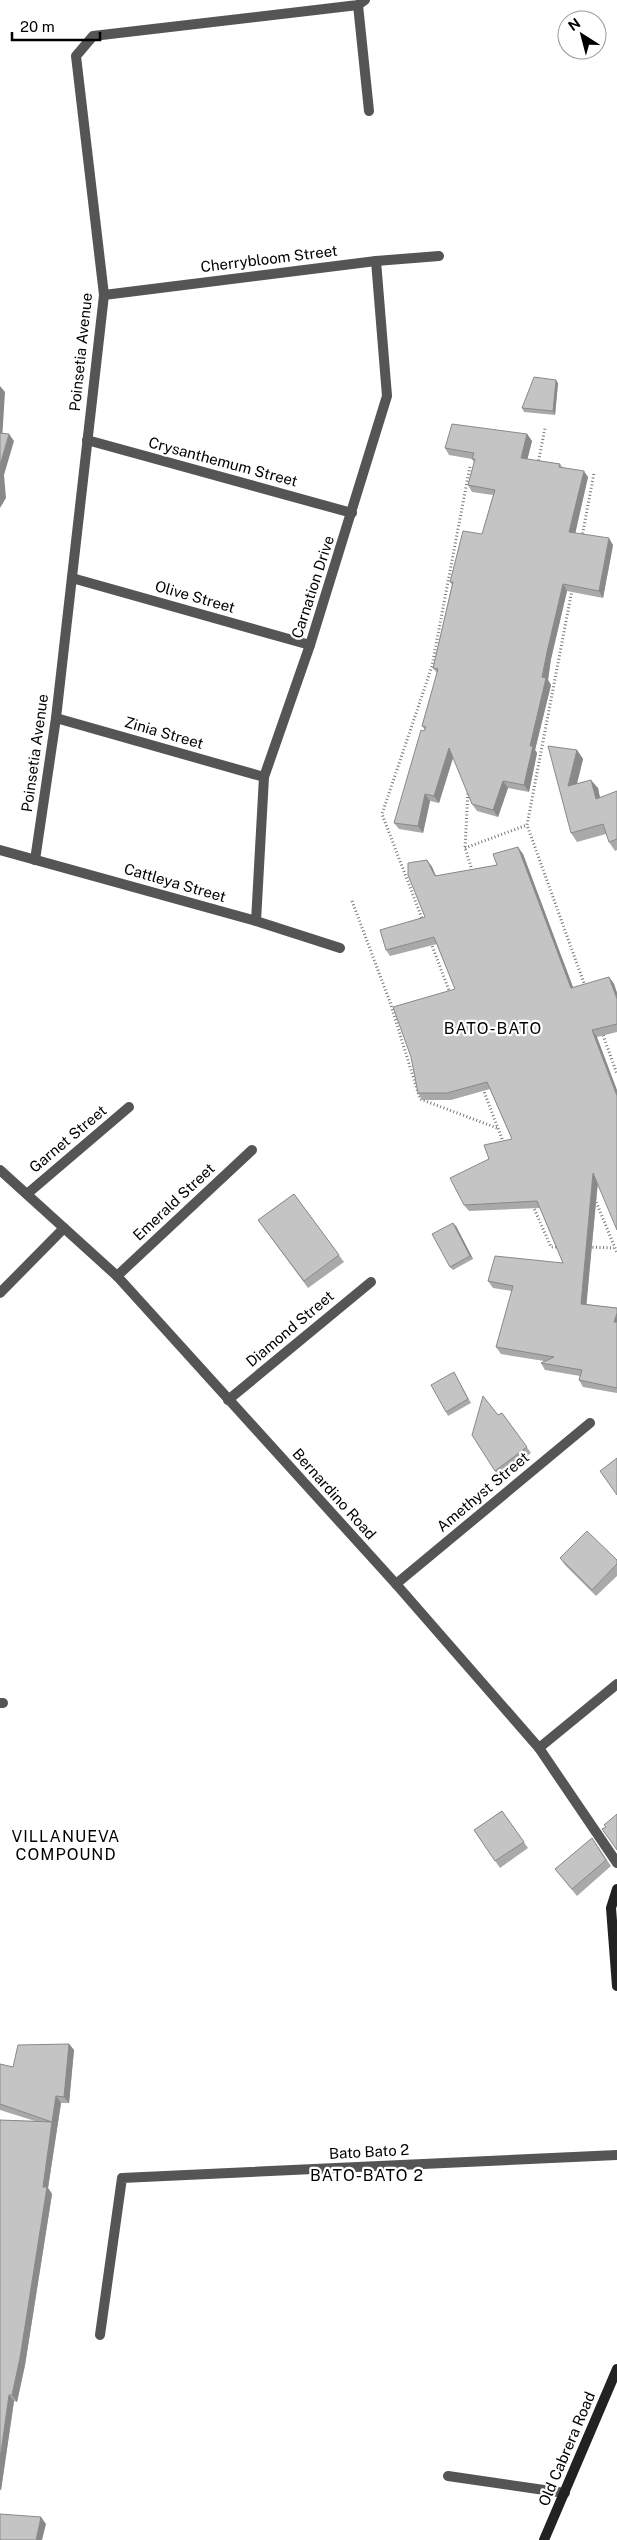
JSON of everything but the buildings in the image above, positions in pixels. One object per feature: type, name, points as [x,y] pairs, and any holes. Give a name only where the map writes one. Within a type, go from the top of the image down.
[{"type":"street","points":[[362,2],[369,111]]},
{"type":"street","name":"Poinsetia Avenue","points":[[35,860],[56,718],[104,295],[76,56],[93,36],[362,2]]},
{"type":"street","name":"Cherrybloom Street","points":[[104,295],[376,261],[439,256]]},
{"type":"street","name":"Carnation Drive","points":[[256,922],[264,777],[310,646],[387,396],[376,261]]},
{"type":"street","name":"Crysanthemum Street","points":[[87,440],[352,513]]},
{"type":"street","name":"Olive Street","points":[[72,578],[310,646]]},
{"type":"street","name":"Zinia Street","points":[[56,718],[264,777]]},
{"type":"street","name":"Cattleya Street","points":[[0,850],[256,922],[340,948]]},
{"type":"street","name":"Garnet Street","points":[[26,1194],[129,1107]]},
{"type":"street","name":"Emerald Street","points":[[117,1276],[252,1150]]},
{"type":"street","name":"Bernardino Road","points":[[0,1170],[117,1276],[396,1584],[539,1748],[617,1863]]},
{"type":"street","points":[[0,1293],[64,1228]]},
{"type":"street","name":"Diamond Street","points":[[228,1400],[371,1282]]},
{"type":"street","name":"Amethyst Street","points":[[396,1584],[590,1423]]},
{"type":"street","points":[[539,1748],[617,1684]]},
{"type":"street","points":[[617,1889],[610,1908],[617,1986]]},
{"type":"street","name":"Bato Bato 2","points":[[100,2336],[122,2178],[617,2155]]},
{"type":"street","name":"Old Cabrera Road","points":[[544,2540],[617,2369]]},
{"type":"street","points":[[448,2476],[565,2493]]},
{"type":"path","points":[[537,466],[545,428]]},
{"type":"path","points":[[426,930],[382,814],[432,666],[470,466]]},
{"type":"path","points":[[580,546],[594,473]]},
{"type":"path","points":[[573,584],[527,826],[587,991]]},
{"type":"path","points":[[469,780],[465,848],[474,876]]},
{"type":"path","points":[[465,848],[527,826]]},
{"type":"path","points":[[352,901],[390,1002],[420,1099],[497,1128]]},
{"type":"path","points":[[429,938],[453,1001]]},
{"type":"path","points":[[600,1028],[617,1074]]},
{"type":"path","points":[[481,1083],[505,1145]]},
{"type":"path","points":[[592,1192],[617,1253]]},
{"type":"path","points":[[532,1204],[551,1246],[560,1247]]},
{"type":"path","points":[[587,1247],[614,1248]]},
{"type":"district","name":"BATO-BATO","points":[[493,1028]]},
{"type":"district","name":"VILLANUEVA COMPOUND","points":[[66,1845]]},
{"type":"district","name":"BATO-BATO 2","points":[[367,2175]]}]
